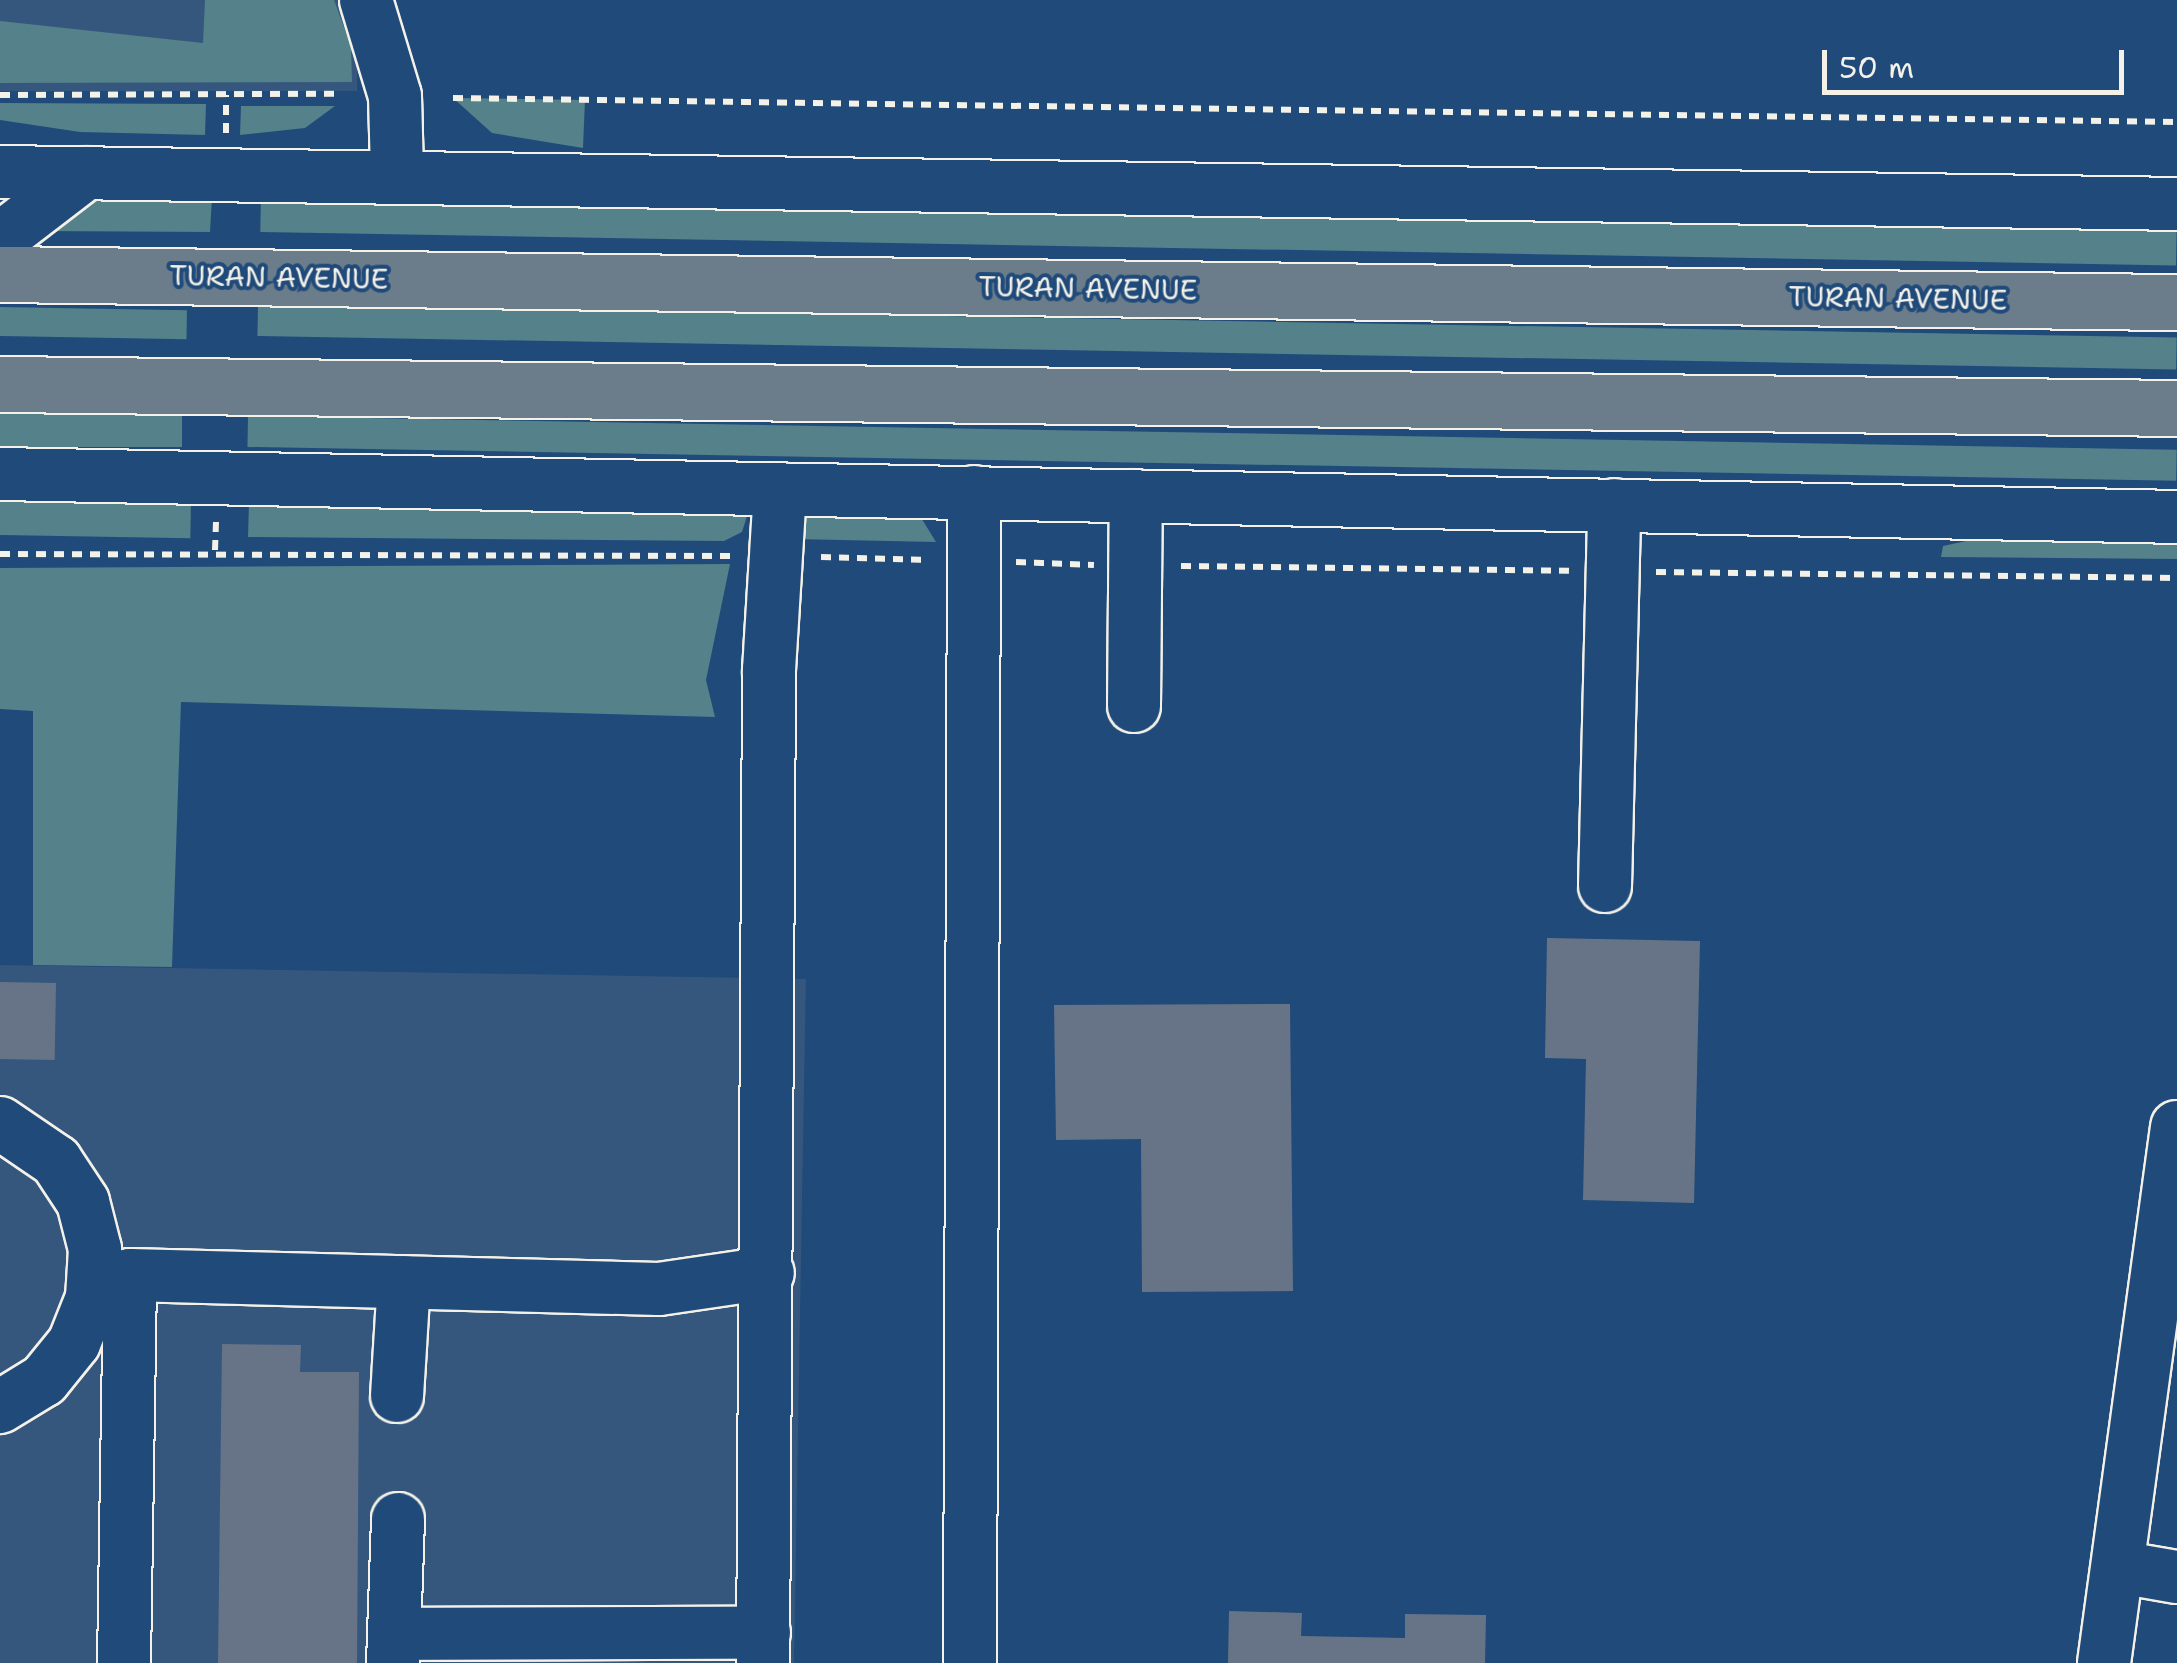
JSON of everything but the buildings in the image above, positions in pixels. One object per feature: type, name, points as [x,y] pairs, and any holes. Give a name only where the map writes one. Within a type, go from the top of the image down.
[{"type":"main road","name":"TURAN AVENUE","points":[[0,274],[2177,302]]},
{"type":"main road","points":[[0,384],[2177,408]]},
{"type":"street","points":[[366,0],[395,96],[397,172]]},
{"type":"street","points":[[0,172],[397,172],[2177,204]]},
{"type":"street","points":[[0,238],[86,173]]},
{"type":"street","points":[[0,474],[2177,516]]},
{"type":"street","points":[[398,1518],[393,1648],[764,1648],[776,556],[780,489]]},
{"type":"street","points":[[970,1663],[974,492]]},
{"type":"street","points":[[1134,706],[1136,496]]},
{"type":"street","points":[[1604,886],[1614,506]]},
{"type":"street","points":[[0,1123],[56,1161],[83,1202],[95,1249],[111,1286],[124,1663]]},
{"type":"street","points":[[2104,1663],[2177,1127]]},
{"type":"street","points":[[111,1286],[404,1282],[659,1289],[768,1274]]},
{"type":"street","points":[[397,1396],[404,1282]]},
{"type":"street","points":[[0,1408],[44,1380],[111,1286]]},
{"type":"street","points":[[2118,1567],[2177,1577]]},
{"type":"path","points":[[226,94],[226,140]]},
{"type":"path","points":[[0,95],[339,94]]},
{"type":"path","points":[[453,98],[2177,122]]},
{"type":"path","points":[[0,554],[776,556],[1136,566],[2177,578]]},
{"type":"shaded area","points":[[0,0],[357,0],[357,91],[0,91]]},
{"type":"shaded area","points":[[0,965],[806,979],[794,1663],[0,1663]]},
{"type":"green space","points":[[205,0],[334,0],[351,46],[352,82],[0,83],[0,21],[203,43]]},
{"type":"green space","points":[[453,98],[585,100],[583,148],[492,133]]},
{"type":"green space","points":[[0,103],[206,104],[205,135],[80,132],[0,120]]},
{"type":"green space","points":[[241,106],[335,106],[305,128],[240,135]]},
{"type":"green space","points":[[261,192],[2177,225],[2176,265],[260,232]]},
{"type":"green space","points":[[70,195],[212,198],[210,232],[33,231]]},
{"type":"green space","points":[[258,304],[2177,337],[2176,369],[257,336]]},
{"type":"green space","points":[[0,307],[187,310],[186,339],[0,336]]},
{"type":"green space","points":[[0,411],[182,411],[182,447],[0,447]]},
{"type":"green space","points":[[248,416],[2177,450],[2176,481],[247,447]]},
{"type":"green space","points":[[0,499],[191,502],[190,538],[0,535]]},
{"type":"green space","points":[[249,502],[749,510],[742,532],[724,541],[248,537]]},
{"type":"green space","points":[[811,509],[917,511],[936,542],[794,539]]},
{"type":"green space","points":[[2031,527],[2177,530],[2177,559],[1941,557],[1943,546]]},
{"type":"green space","points":[[730,564],[706,680],[715,717],[181,702],[172,967],[33,965],[33,711],[0,709],[0,568]]}]
